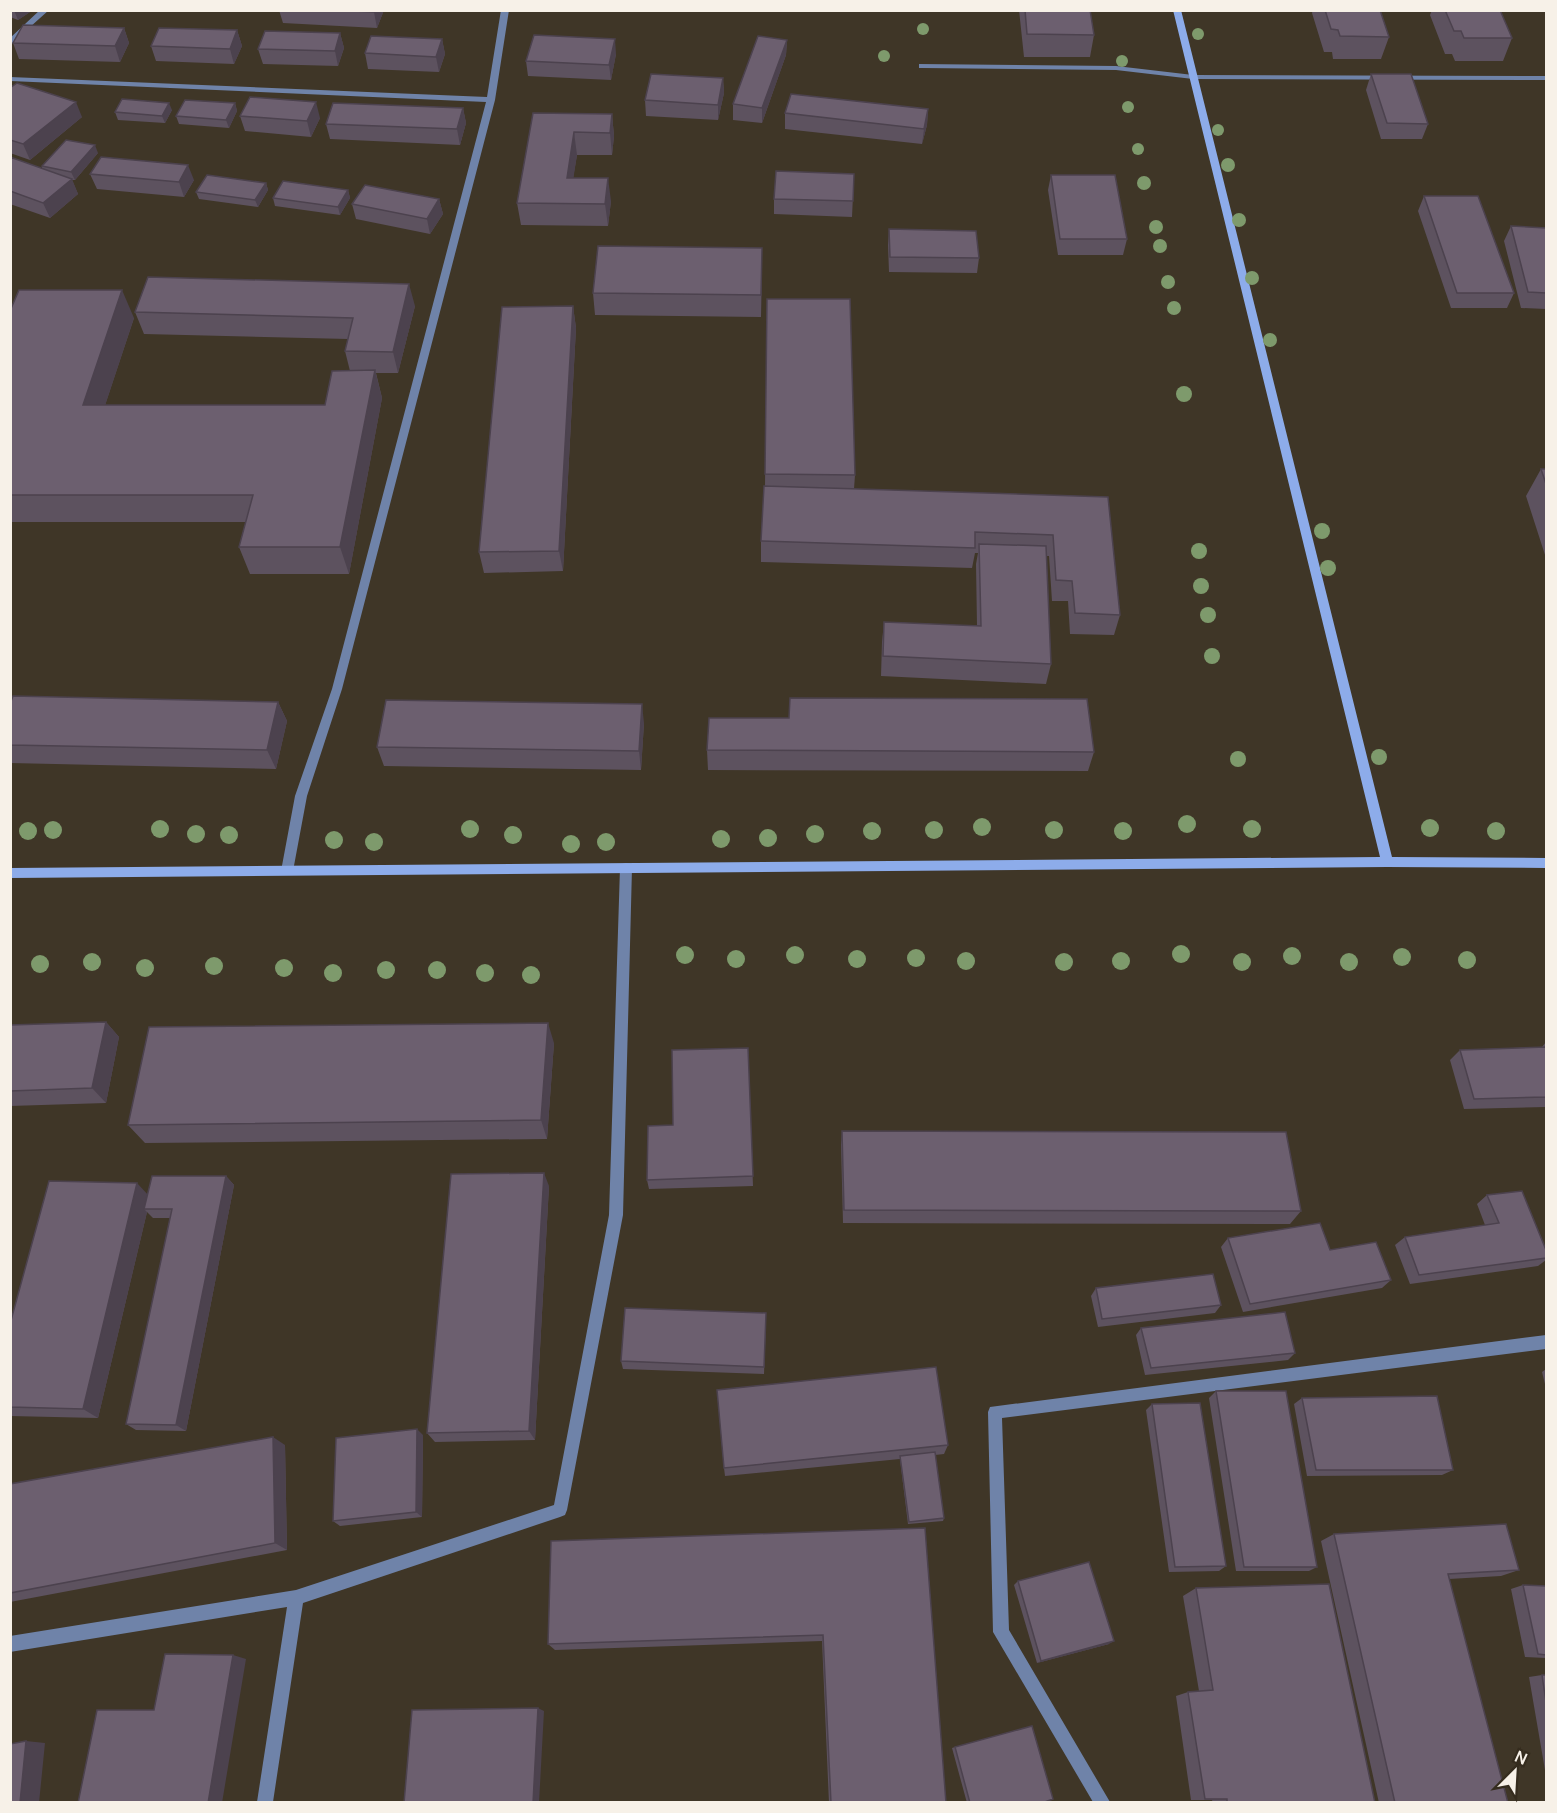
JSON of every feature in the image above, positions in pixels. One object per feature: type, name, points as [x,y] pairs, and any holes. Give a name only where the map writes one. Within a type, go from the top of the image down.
[{"type":"main road","points":[[1177,10],[1387,862]]},
{"type":"main road","points":[[10,873],[1387,862],[1546,863]]},
{"type":"street","points":[[10,43],[45,10]]},
{"type":"street","points":[[287,871],[301,796],[337,689],[491,100],[505,10]]},
{"type":"street","points":[[922,66],[1116,68],[1193,77],[1546,78]]},
{"type":"street","points":[[10,79],[491,100]]},
{"type":"street","points":[[10,1644],[296,1598],[560,1510],[616,1215],[626,868]]},
{"type":"street","points":[[1102,1803],[1002,1632],[995,1412],[1546,1342]]},
{"type":"street","points":[[265,1803],[296,1598]]},
{"type":"building","points":[[332,10],[374,10],[374,12]]},
{"type":"building","points":[[1025,10],[1090,10],[1094,35],[1027,34]]},
{"type":"building","points":[[1325,10],[1380,10],[1389,37],[1340,36],[1338,30],[1331,29]]},
{"type":"building","points":[[1445,10],[1500,10],[1512,38],[1464,38],[1461,31],[1454,31]]},
{"type":"building","points":[[23,25],[124,28],[115,46],[13,43]]},
{"type":"building","points":[[159,28],[237,30],[230,49],[151,46]]},
{"type":"building","points":[[265,31],[340,33],[335,51],[258,49]]},
{"type":"building","points":[[534,35],[615,39],[609,65],[526,61]]},
{"type":"building","points":[[371,36],[442,39],[436,57],[365,53]]},
{"type":"building","points":[[758,36],[787,40],[762,108],[733,104]]},
{"type":"building","points":[[651,74],[723,78],[718,105],[645,100]]},
{"type":"building","points":[[1371,74],[1411,74],[1428,124],[1387,123]]},
{"type":"building","points":[[17,83],[76,102],[23,144],[10,140],[10,88]]},
{"type":"building","points":[[791,94],[928,109],[924,129],[785,113]]},
{"type":"building","points":[[250,97],[316,102],[307,121],[240,116]]},
{"type":"building","points":[[122,99],[169,103],[162,116],[115,112]]},
{"type":"building","points":[[185,100],[235,103],[226,120],[176,116]]},
{"type":"building","points":[[333,103],[463,108],[457,129],[326,124]]},
{"type":"building","points":[[533,113],[612,114],[610,133],[574,132],[567,178],[608,178],[605,204],[517,203]]},
{"type":"building","points":[[66,140],[95,145],[71,172],[42,166]]},
{"type":"building","points":[[10,157],[72,179],[43,203],[10,191]]},
{"type":"building","points":[[101,157],[188,165],[179,182],[90,174]]},
{"type":"building","points":[[776,171],[854,174],[853,201],[774,199]]},
{"type":"building","points":[[207,175],[266,183],[255,200],[196,192]]},
{"type":"building","points":[[1051,175],[1115,175],[1127,239],[1060,239]]},
{"type":"building","points":[[283,181],[348,190],[338,207],[273,198]]},
{"type":"building","points":[[365,185],[439,199],[427,219],[352,204]]},
{"type":"building","points":[[1424,196],[1478,196],[1514,293],[1457,293]]},
{"type":"building","points":[[1511,226],[1546,228],[1546,293],[1528,292]]},
{"type":"building","points":[[889,229],[976,231],[979,258],[890,257]]},
{"type":"building","points":[[598,246],[762,248],[761,295],[593,293]]},
{"type":"building","points":[[148,277],[409,284],[393,352],[345,351],[353,318],[135,312]]},
{"type":"building","points":[[19,290],[122,290],[83,405],[325,405],[332,371],[375,370],[340,547],[239,547],[253,495],[10,495],[10,311]]},
{"type":"building","points":[[767,299],[850,299],[855,475],[765,474]]},
{"type":"building","points":[[573,306],[559,551],[479,552],[502,307]]},
{"type":"building","points":[[1541,469],[1546,469],[1546,484]]},
{"type":"building","points":[[764,486],[1108,497],[1120,615],[1075,613],[1072,581],[1056,580],[1053,535],[975,532],[975,548],[761,541]]},
{"type":"building","points":[[979,544],[1046,546],[1051,664],[883,656],[884,622],[981,626]]},
{"type":"building","points":[[13,696],[278,702],[267,750],[10,745],[10,704]]},
{"type":"building","points":[[790,698],[1087,699],[1094,752],[707,750],[709,718],[789,718]]},
{"type":"building","points":[[386,700],[642,704],[639,751],[377,747]]},
{"type":"building","points":[[106,1022],[92,1088],[10,1091],[10,1025]]},
{"type":"building","points":[[548,1023],[541,1120],[128,1125],[149,1027]]},
{"type":"building","points":[[1546,1047],[1546,1097],[1474,1099],[1460,1050]]},
{"type":"building","points":[[748,1048],[753,1176],[647,1180],[648,1126],[673,1125],[672,1050]]},
{"type":"building","points":[[842,1131],[1286,1132],[1301,1211],[844,1210]]},
{"type":"building","points":[[544,1173],[529,1431],[427,1433],[451,1174]]},
{"type":"building","points":[[152,1176],[226,1176],[176,1425],[126,1424],[172,1209],[144,1209]]},
{"type":"building","points":[[49,1181],[137,1183],[83,1409],[10,1407],[10,1324]]},
{"type":"building","points":[[1522,1191],[1546,1250],[1546,1258],[1419,1275],[1405,1237],[1499,1223],[1487,1195]]},
{"type":"building","points":[[1320,1223],[1330,1250],[1376,1242],[1391,1280],[1250,1304],[1228,1238]]},
{"type":"building","points":[[1213,1274],[1221,1305],[1102,1319],[1096,1288]]},
{"type":"building","points":[[625,1308],[766,1313],[764,1367],[621,1361]]},
{"type":"building","points":[[1285,1312],[1295,1353],[1151,1368],[1141,1328]]},
{"type":"building","points":[[936,1367],[948,1445],[724,1468],[717,1390]]},
{"type":"building","points":[[1216,1391],[1286,1391],[1317,1567],[1244,1567]]},
{"type":"building","points":[[1437,1396],[1453,1470],[1316,1470],[1302,1398]]},
{"type":"building","points":[[1200,1403],[1226,1566],[1175,1567],[1152,1404]]},
{"type":"building","points":[[417,1429],[416,1512],[333,1521],[336,1438]]},
{"type":"building","points":[[273,1437],[275,1543],[10,1593],[10,1484]]},
{"type":"building","points":[[935,1452],[944,1518],[909,1522],[900,1456]]},
{"type":"building","points":[[1506,1524],[1519,1570],[1448,1574],[1508,1803],[1395,1803],[1334,1534]]},
{"type":"building","points":[[925,1528],[946,1803],[831,1803],[823,1635],[548,1644],[551,1541]]},
{"type":"building","points":[[1089,1562],[1114,1641],[1041,1661],[1018,1581]]},
{"type":"building","points":[[1329,1584],[1375,1803],[1227,1803],[1227,1799],[1205,1799],[1188,1692],[1213,1690],[1196,1588]]},
{"type":"building","points":[[1523,1585],[1546,1586],[1546,1655],[1538,1654]]},
{"type":"building","points":[[165,1654],[233,1655],[208,1803],[78,1803],[97,1710],[154,1710]]},
{"type":"building","points":[[1542,1675],[1546,1675],[1546,1702]]},
{"type":"building","points":[[538,1708],[533,1803],[404,1803],[412,1710]]},
{"type":"building","points":[[1032,1726],[1053,1799],[1042,1803],[970,1803],[955,1747]]},
{"type":"building","points":[[26,1741],[20,1803],[10,1803],[10,1744]]}]
